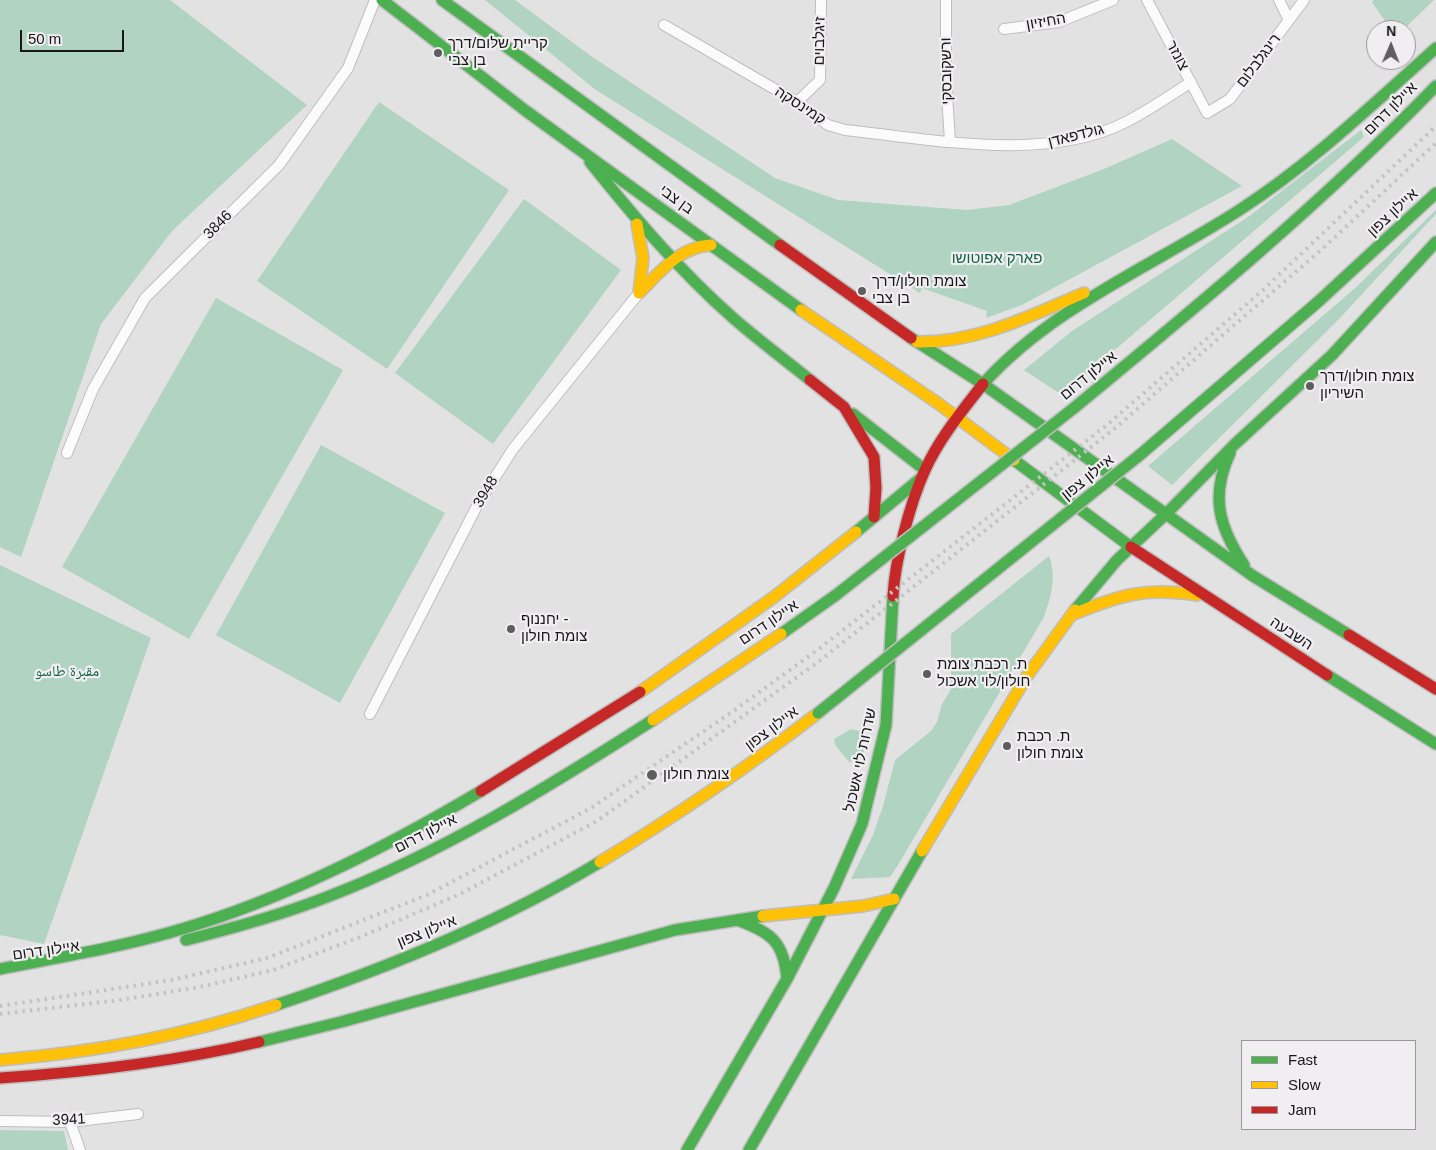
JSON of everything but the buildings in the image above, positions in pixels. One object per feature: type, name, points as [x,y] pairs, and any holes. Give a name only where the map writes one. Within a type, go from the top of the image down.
[{"type":"main road","name":"בן צבי","points":[[382,0],[578,148],[957,417],[1131,547]]},
{"type":"main road","name":"בן צבי","points":[[442,0],[917,342],[983,384],[1166,514]]},
{"type":"main road","points":[[917,342],[942,343],[966,339],[1043,310],[1153,260],[1241,209],[1305,164],[1436,48]]},
{"type":"main road","name":"איילון דרום","points":[[0,971],[54,967],[135,952],[231,929],[303,905],[371,879],[460,833],[607,749],[836,595],[1074,408],[1182,319],[1326,192],[1402,122],[1436,86]]},
{"type":"main road","points":[[0,971],[110,947],[206,921],[313,878],[385,844],[467,800],[573,736],[663,677],[874,518],[923,474],[844,407],[733,318],[635,219],[578,148]]},
{"type":"main road","name":"איילון צפון","points":[[0,1060],[65,1054],[155,1039],[286,1003],[341,984],[476,929],[568,882],[659,827],[778,745],[1141,454],[1319,301],[1436,193]]},
{"type":"main road","points":[[635,219],[645,254],[644,273],[639,293]]},
{"type":"main road","points":[[749,1150],[894,899],[1027,676],[1071,615],[1117,560],[1166,514],[1235,444],[1332,355],[1436,242]]},
{"type":"main road","points":[[639,293],[674,260],[691,247],[711,244]]},
{"type":"main road","name":"שדרות לוי אשכול","points":[[687,1150],[787,979],[823,909],[862,824],[879,761],[888,708],[889,629],[896,570],[903,536],[923,474],[957,417],[1007,356],[1037,333],[1153,260]]},
{"type":"main road","points":[[844,407],[874,457],[876,488],[874,518]]},
{"type":"main road","points":[[1235,444],[1228,457],[1221,480],[1219,512],[1227,539],[1253,576]]},
{"type":"main road","name":"השבעה","points":[[1166,514],[1253,576],[1436,689]]},
{"type":"main road","name":"השבעה","points":[[1131,547],[1203,596],[1436,744]]},
{"type":"main road","points":[[1071,615],[1119,596],[1141,590],[1163,590],[1203,596]]},
{"type":"main road","points":[[0,1078],[50,1077],[120,1070],[270,1041],[640,939],[733,919],[863,906],[894,899]]},
{"type":"main road","points":[[733,919],[765,931],[778,942],[785,956],[787,979]]},
{"type":"street","name":"3846","points":[[67,453],[93,389],[145,298],[279,165],[348,68],[375,0]]},
{"type":"street","name":"זיגלבוים","points":[[797,102],[820,80],[821,0]]},
{"type":"street","name":"ורשקובסקי","points":[[946,0],[946,80],[950,141]]},
{"type":"street","name":"החיזיון","points":[[1004,29],[1059,22],[1113,0]]},
{"type":"street","name":"צונזר","points":[[1147,0],[1207,114]]},
{"type":"street","points":[[1279,0],[1289,20]]},
{"type":"street","name":"רינגלבלום","points":[[1207,114],[1230,99],[1304,0]]},
{"type":"street","name":"קמינסקה","points":[[664,25],[797,102],[828,125],[845,130],[950,141]]},
{"type":"street","name":"גולדפאדן","points":[[950,141],[996,146],[1034,146],[1080,138],[1125,123],[1191,82]]},
{"type":"street","name":"3948","points":[[370,714],[478,504],[513,449],[639,293]]},
{"type":"street","name":"3941","points":[[0,1120],[70,1122],[138,1114]]},
{"type":"street","points":[[70,1122],[80,1150]]},
{"type":"green space","points":[[0,0],[170,0],[307,105],[172,231],[101,324],[21,557],[0,547]]},
{"type":"green space","name":"פארק אפוטושו","points":[[485,0],[515,0],[591,56],[775,178],[838,200],[967,210],[1009,205],[1104,169],[1172,139],[1242,186],[1022,305],[986,318],[987,311],[922,288],[920,293],[596,90]]},
{"type":"green space","points":[[1374,0],[1434,0],[1413,20],[1384,20],[1372,2]]},
{"type":"green space","points":[[379,102],[509,190],[387,369],[257,281]]},
{"type":"green space","points":[[1361,130],[1364,137],[1062,395],[1024,370],[1072,331],[1248,217]]},
{"type":"green space","points":[[524,199],[621,270],[493,444],[395,373]]},
{"type":"green space","points":[[1436,210],[1436,214],[1339,319],[1172,485],[1148,466],[1354,289]]},
{"type":"green space","points":[[216,298],[343,370],[189,639],[62,567]]},
{"type":"green space","points":[[321,445],[445,513],[340,703],[216,635]]},
{"type":"green space","points":[[1049,556],[1053,579],[1051,594],[1044,617],[898,865],[890,877],[851,879],[873,835],[895,760],[931,731],[937,722],[942,704],[951,689],[951,634]]},
{"type":"green space","name":"مقبرة طاسو","points":[[0,565],[151,638],[44,944],[0,935]]},
{"type":"green space","points":[[851,729],[860,731],[867,737],[867,741],[863,754],[854,761],[849,762],[835,745],[834,739]]},
{"type":"green space","points":[[0,1130],[64,1131],[68,1150],[0,1150]]},
{"type":"railway","points":[[0,1006],[172,980],[267,958],[427,895],[591,808],[732,712],[820,648],[1108,424],[1264,289],[1436,126]]},
{"type":"railway","points":[[0,1014],[120,1000],[200,987],[273,970],[360,937],[460,894],[597,821],[818,662],[1114,429],[1320,251],[1436,143]]},
{"type":"traffic: fast","points":[[382,0],[526,111],[801,310]]},
{"type":"traffic: fast","points":[[442,0],[780,245]]},
{"type":"traffic: fast","points":[[983,384],[1011,356],[1073,309],[1241,209],[1293,172],[1436,48]]},
{"type":"traffic: fast","points":[[1074,408],[1305,212],[1436,86]]},
{"type":"traffic: fast","points":[[590,162],[641,223],[694,281],[741,325],[810,380]]},
{"type":"traffic: fast","points":[[1141,454],[1319,301],[1436,193]]},
{"type":"traffic: fast","points":[[1349,635],[1253,576],[1166,514],[1235,444],[1332,355],[1436,242]]},
{"type":"traffic: fast","points":[[911,338],[983,384],[1166,514],[1117,560],[1075,610]]},
{"type":"traffic: fast","points":[[836,595],[1074,408]]},
{"type":"traffic: fast","points":[[853,414],[925,470]]},
{"type":"traffic: fast","points":[[1230,453],[1220,483],[1220,511],[1228,538],[1244,565]]},
{"type":"traffic: fast","points":[[818,713],[1141,454]]},
{"type":"traffic: fast","points":[[1014,460],[1131,547]]},
{"type":"traffic: fast","points":[[856,532],[921,478]]},
{"type":"traffic: fast","points":[[781,634],[836,595]]},
{"type":"traffic: fast","points":[[687,1150],[787,979],[834,888],[862,824],[886,725],[893,596]]},
{"type":"traffic: fast","points":[[1327,675],[1436,744]]},
{"type":"traffic: fast","points":[[186,940],[257,921],[310,904],[412,860],[494,817],[653,720]]},
{"type":"traffic: fast","points":[[0,969],[137,941],[182,929],[260,902],[373,851],[481,791]]},
{"type":"traffic: fast","points":[[749,1150],[922,851]]},
{"type":"traffic: fast","points":[[276,1005],[401,960],[483,924],[523,905],[600,862]]},
{"type":"traffic: fast","points":[[259,1042],[341,1022],[675,930],[763,916]]},
{"type":"traffic: fast","points":[[737,920],[759,929],[774,940],[783,956],[787,979]]},
{"type":"traffic: slow","points":[[637,224],[643,258],[639,293]]},
{"type":"traffic: slow","points":[[639,293],[671,262],[689,250],[711,245]]},
{"type":"traffic: slow","points":[[917,342],[961,338],[982,333],[1023,319],[1084,293]]},
{"type":"traffic: slow","points":[[801,310],[939,404],[1014,460]]},
{"type":"traffic: slow","points":[[640,692],[774,597],[856,532]]},
{"type":"traffic: slow","points":[[1071,615],[1104,602],[1133,594],[1162,592],[1197,595]]},
{"type":"traffic: slow","points":[[922,851],[1027,676],[1075,610]]},
{"type":"traffic: slow","points":[[653,720],[781,634]]},
{"type":"traffic: slow","points":[[600,862],[711,790],[765,753],[818,713]]},
{"type":"traffic: slow","points":[[763,916],[863,906],[894,899]]},
{"type":"traffic: slow","points":[[0,1060],[36,1057],[140,1041],[208,1026],[276,1005]]},
{"type":"traffic: jam","points":[[780,245],[911,338]]},
{"type":"traffic: jam","points":[[810,380],[844,407],[874,457],[876,488],[874,517]]},
{"type":"traffic: jam","points":[[893,596],[904,532],[919,483],[944,436],[983,384]]},
{"type":"traffic: jam","points":[[1131,547],[1327,675]]},
{"type":"traffic: jam","points":[[1349,635],[1436,689]]},
{"type":"traffic: jam","points":[[481,791],[640,692]]},
{"type":"traffic: jam","points":[[0,1078],[66,1073],[131,1065],[259,1042]]},
{"type":"place","name":"קריית שלום/דרך בן צבי","points":[[438,53]]},
{"type":"place","name":"צומת חולון/דרך בן צבי","points":[[862,291]]},
{"type":"place","name":"צומת חולון/דרך השיריון","points":[[1310,386]]},
{"type":"place","name":"יחננוף - צומת חולון","points":[[511,629]]},
{"type":"place","name":"ת. רכבת צומת חולון/לוי אשכול","points":[[927,674]]},
{"type":"place","name":"ת. רכבת צומת חולון","points":[[1007,746]]},
{"type":"place","name":"צומת חולון","points":[[652,775]]}]
